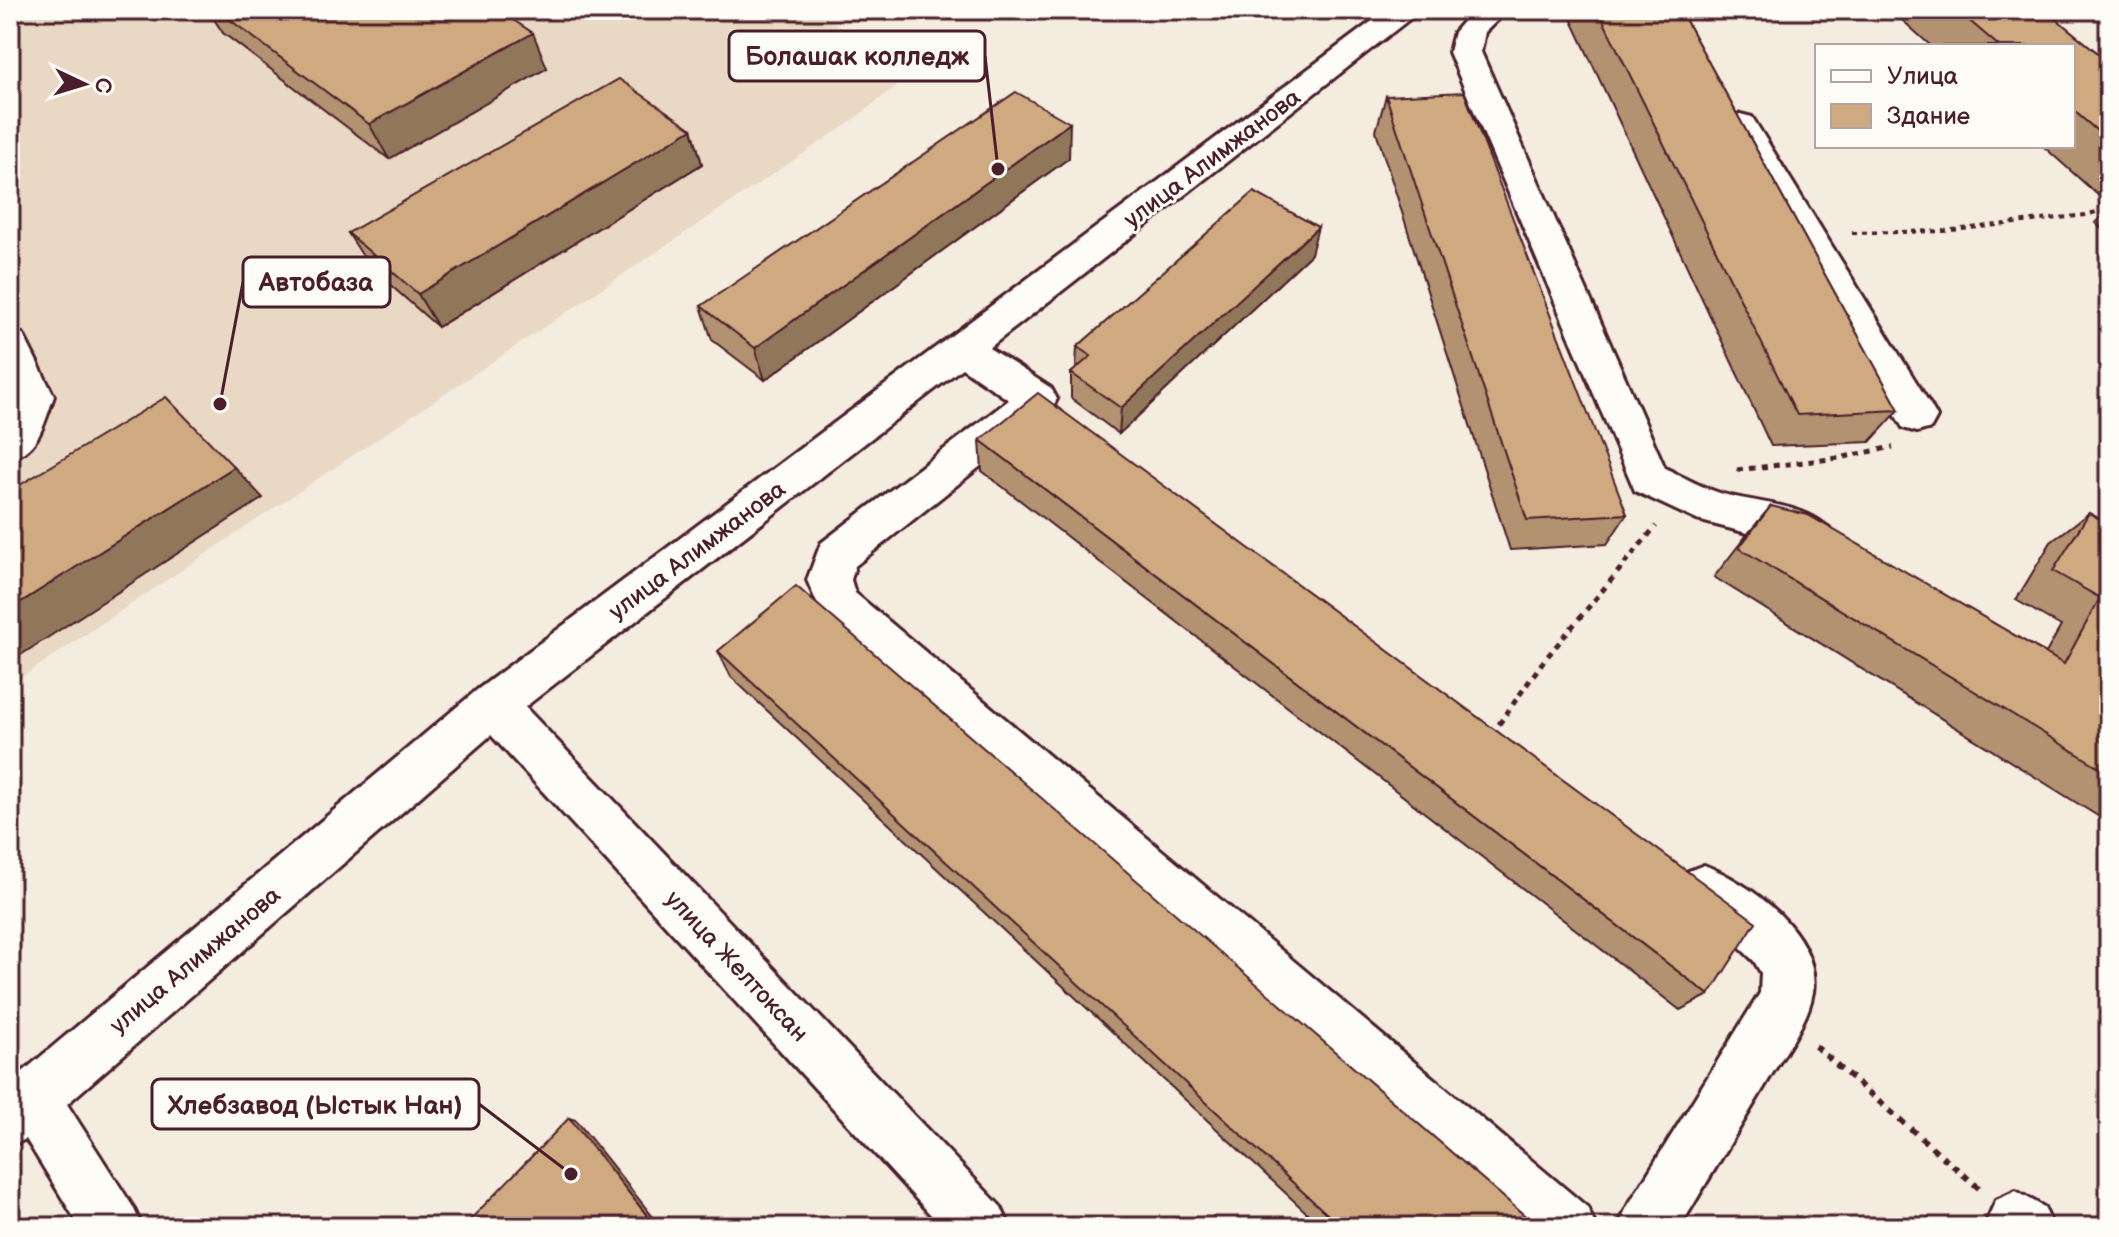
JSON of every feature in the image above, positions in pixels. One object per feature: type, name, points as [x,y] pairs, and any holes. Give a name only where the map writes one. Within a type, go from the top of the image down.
[{"type":"street","name":"улица Алимжанова","points":[[21,1108],[493,705],[1406,10]]},
{"type":"street","points":[[1425,10],[1480,22],[1465,52],[1649,479],[1712,508],[1792,527],[1842,554]]},
{"type":"street","points":[[1726,102],[1917,417]]},
{"type":"street","points":[[10,344],[34,396],[20,434],[10,443]]},
{"type":"street","points":[[962,349],[1075,427]]},
{"type":"street","points":[[1037,399],[836,556],[829,580],[838,604],[1567,1227]]},
{"type":"street","name":"улица Желтоксан","points":[[493,705],[981,1227]]},
{"type":"street","points":[[1647,1227],[1778,1014],[1787,990],[1784,965],[1769,937],[1668,863]]},
{"type":"street","points":[[21,1108],[113,1227]]},
{"type":"path","points":[[1805,233],[1944,231],[2086,215],[2109,208]]},
{"type":"path","points":[[1778,1014],[2020,1224]]},
{"type":"shaded area","points":[[10,10],[815,10],[910,75],[849,123],[10,685]]},
{"type":"building","points":[[217,10],[498,10],[533,33],[369,124]]},
{"type":"building","points":[[1598,10],[1680,10],[1899,410],[1797,415]]},
{"type":"building","points":[[1957,10],[2045,10],[2109,62],[2109,141],[2075,112],[2075,44],[1997,44]]},
{"type":"building","points":[[619,79],[692,129],[418,294],[348,233]]},
{"type":"building","points":[[1016,92],[1070,123],[755,348],[701,306]]},
{"type":"building","points":[[1464,92],[1627,514],[1527,520],[1386,96]]},
{"type":"building","points":[[1254,192],[1318,227],[1121,408],[1071,373],[1091,356],[1077,347]]},
{"type":"building","points":[[1038,393],[1756,922],[1709,995],[980,440]]},
{"type":"building","points":[[166,397],[234,467],[10,609],[10,491]]},
{"type":"building","points":[[1771,506],[1808,515],[2064,664],[2100,598],[2053,571],[2089,513],[2109,524],[2109,773],[1739,548]]},
{"type":"building","points":[[796,586],[1538,1227],[1341,1227],[718,651]]},
{"type":"building","points":[[569,1118],[656,1227],[463,1227]]},
{"type":"place","name":"Болашак колледж","points":[[998,169]]},
{"type":"place","name":"Автобаза","points":[[220,404]]},
{"type":"place","name":"Хлебзавод (Ыстык Нан)","points":[[571,1174]]}]
